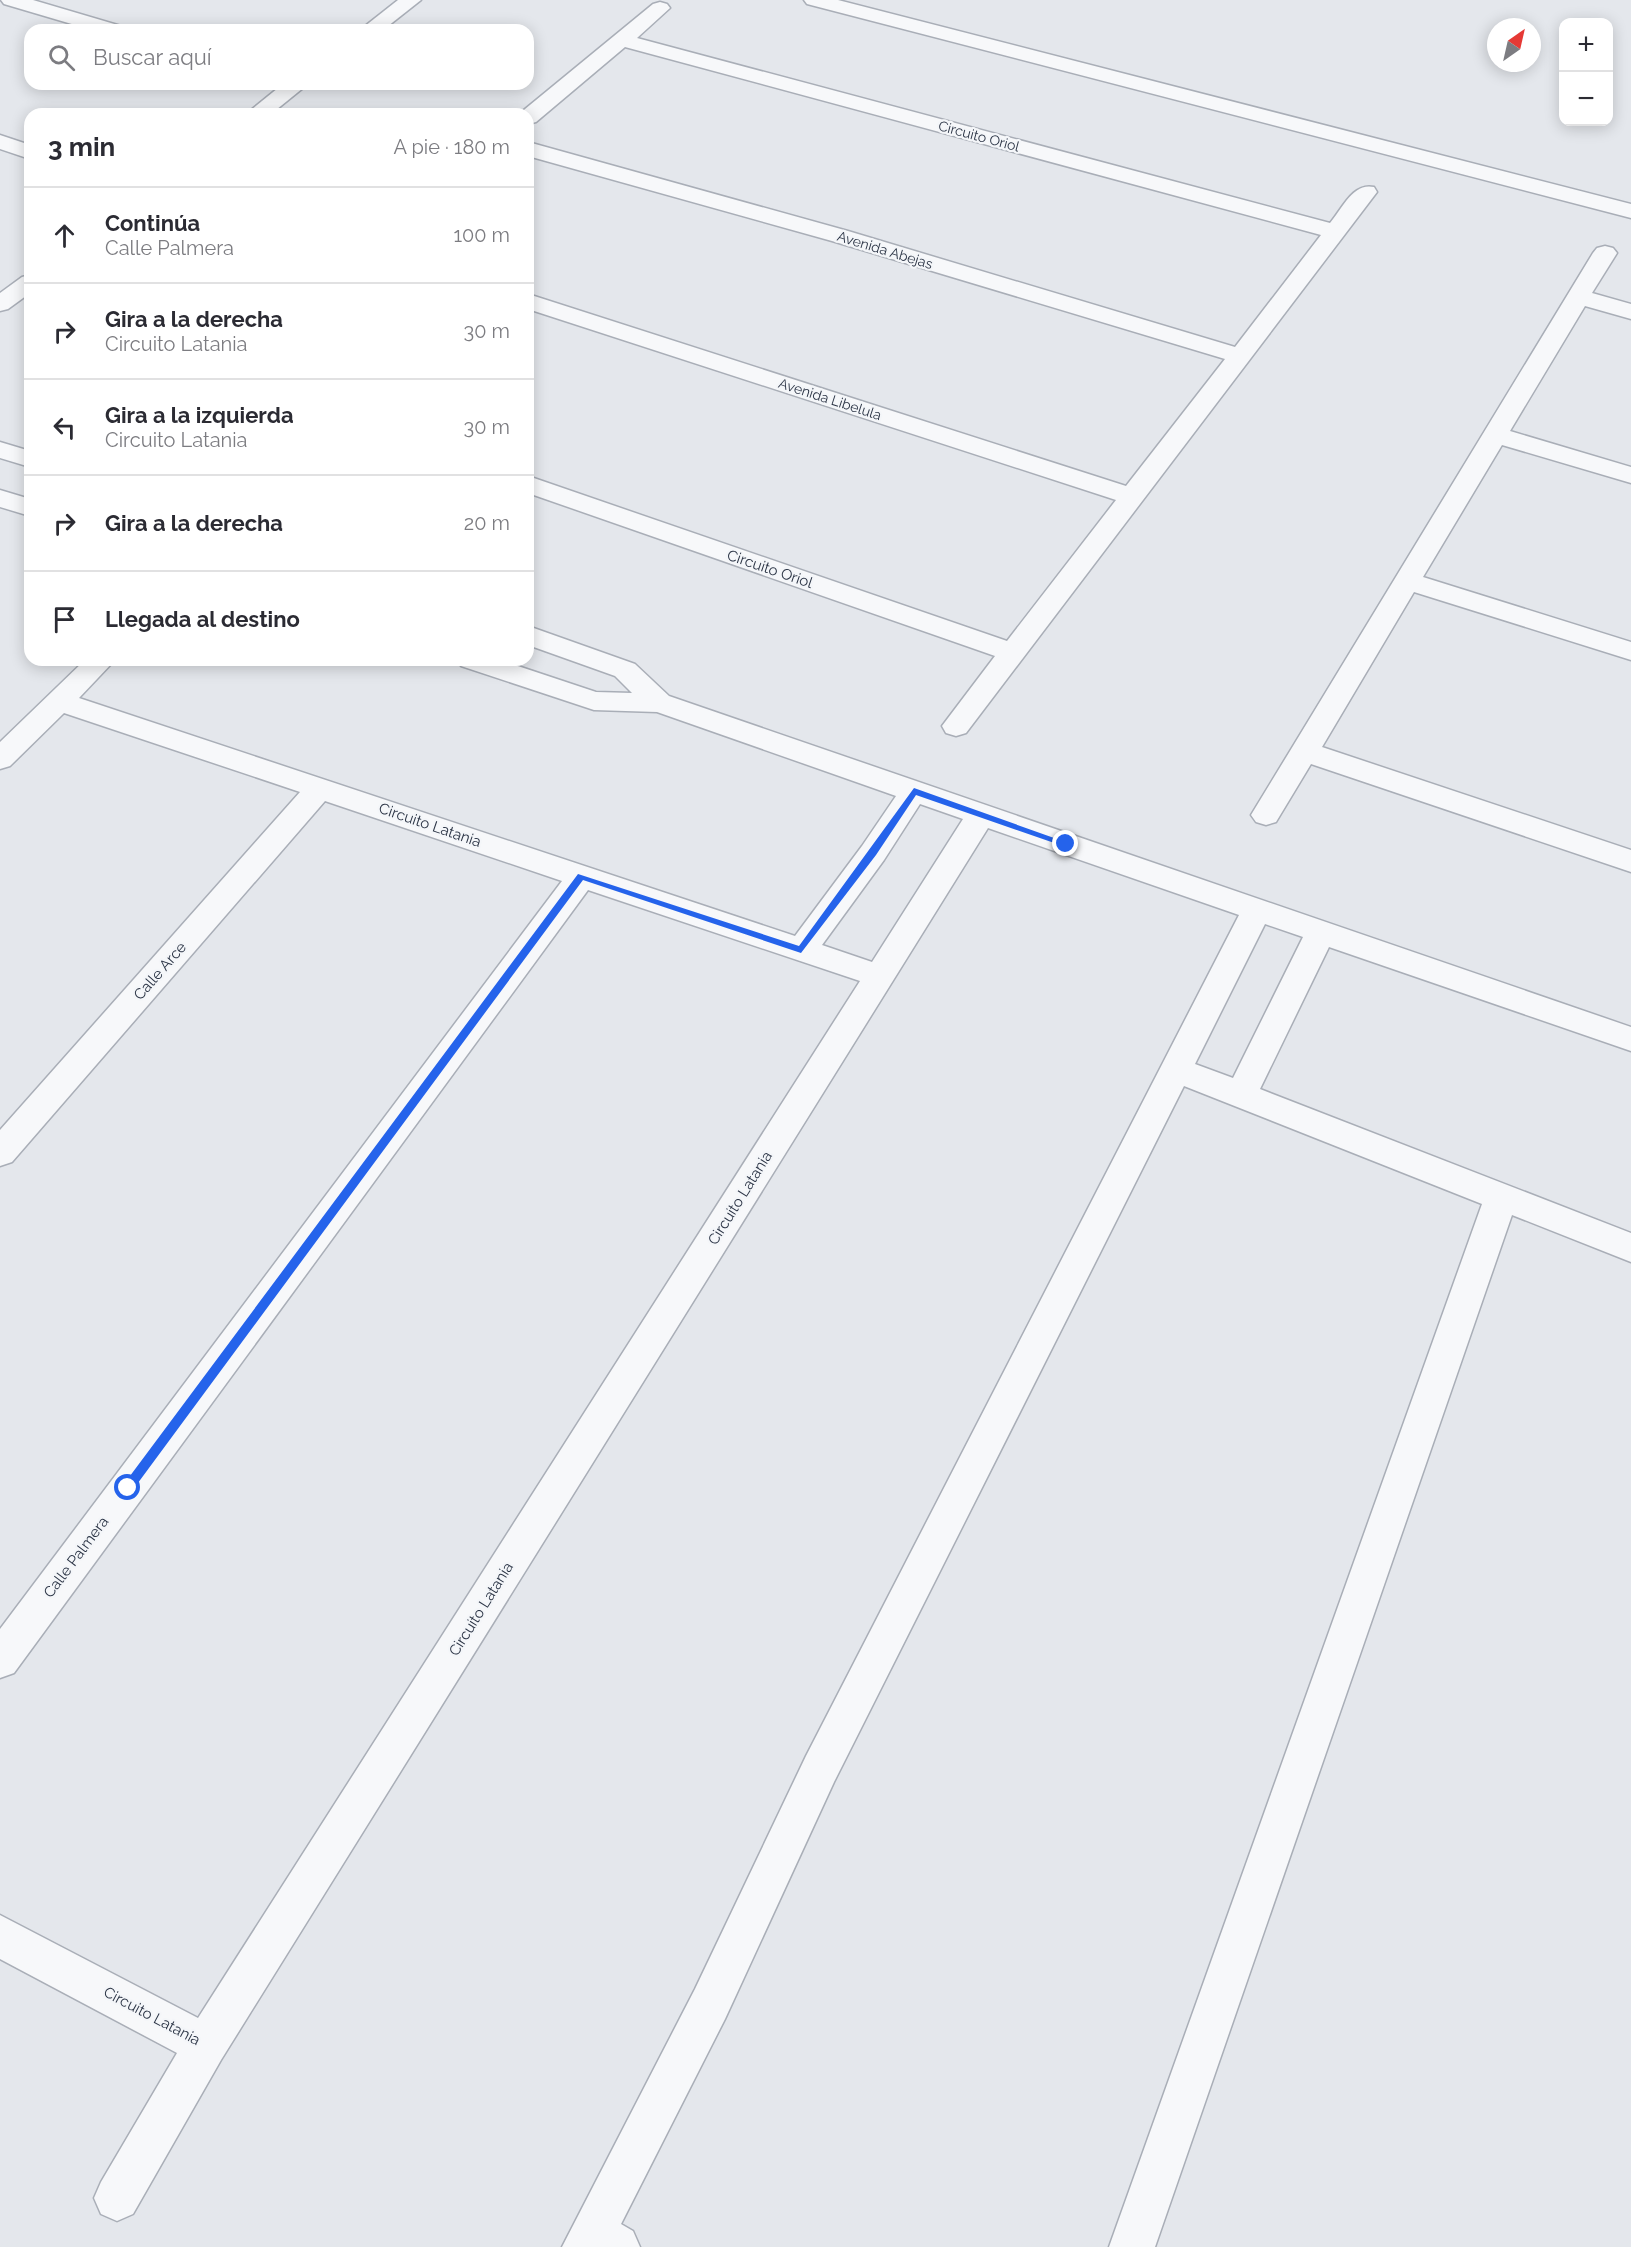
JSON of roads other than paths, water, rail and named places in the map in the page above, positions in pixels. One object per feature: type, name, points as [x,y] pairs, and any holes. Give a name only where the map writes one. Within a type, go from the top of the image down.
[{"type":"street","points":[[11,0],[93,24]]},
{"type":"street","points":[[378,24],[411,0]]},
{"type":"street","points":[[814,0],[1631,211]]},
{"type":"street","points":[[534,112],[660,8]]},
{"type":"street","name":"Circuito Oriol","points":[[622,40],[1336,232]]},
{"type":"street","points":[[265,108],[289,90]]},
{"type":"street","points":[[0,142],[24,150]]},
{"type":"street","name":"Avenida Abejas","points":[[534,151],[852,240],[1240,356]]},
{"type":"street","points":[[956,726],[1366,192]]},
{"type":"street","points":[[1266,814],[1605,253]]},
{"type":"street","points":[[0,304],[24,286]]},
{"type":"street","points":[[1579,297],[1631,312]]},
{"type":"street","name":"Avenida Libelula","points":[[534,303],[1133,497]]},
{"type":"street","points":[[1495,435],[1631,475]]},
{"type":"street","points":[[0,450],[24,457]]},
{"type":"street","name":"Circuito Oriol","points":[[534,486],[1013,653]]},
{"type":"street","points":[[0,498],[24,506]]},
{"type":"street","points":[[1407,581],[1631,651]]},
{"type":"street","points":[[534,636],[625,670],[659,703]]},
{"type":"street","points":[[0,759],[95,666]]},
{"type":"street","points":[[489,666],[594,701],[659,703],[1631,1039]]},
{"type":"street","name":"Circuito Latania","points":[[59,701],[880,976]]},
{"type":"street","points":[[1304,751],[1631,861]]},
{"type":"street","name":"Calle Arce","points":[[0,1154],[320,788]]},
{"type":"street","points":[[801,950],[873,852],[914,791]]},
{"type":"street","name":"Circuito Latania","points":[[0,1936],[206,2045],[981,815]]},
{"type":"street","name":"Calle Palmera","points":[[0,1660],[582,876]]},
{"type":"street","points":[[598,2243],[820,1769],[1178,1070],[1257,909]]},
{"type":"street","points":[[1241,1095],[1321,932]]},
{"type":"street","points":[[1178,1070],[1631,1248]]},
{"type":"street","points":[[1132,2247],[1501,1197]]},
{"type":"street","points":[[117,2198],[206,2045]]}]
